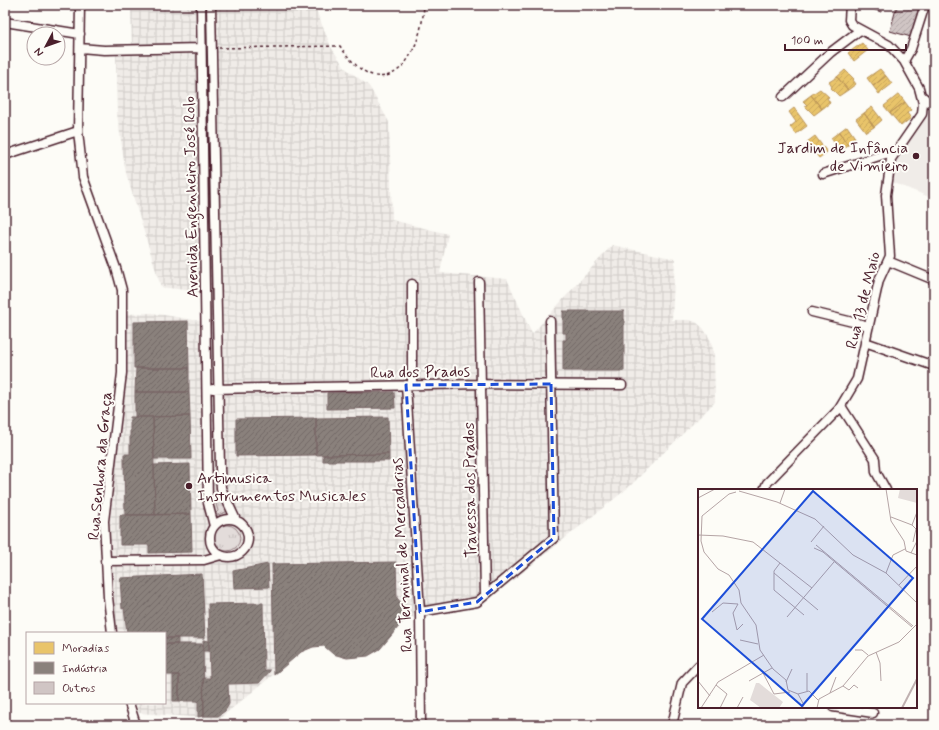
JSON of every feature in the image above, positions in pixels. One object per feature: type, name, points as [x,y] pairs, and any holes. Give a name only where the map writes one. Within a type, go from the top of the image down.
[{"type":"street","name":"Rua Senhora da Graça","points":[[80,5],[78,131],[83,177],[116,268],[122,290],[122,373],[104,521],[112,632]]},
{"type":"street","name":"Avenida Engenheiro José Rolo","points":[[201,5],[208,502],[214,526],[210,537],[211,542],[216,552],[221,555]]},
{"type":"street","name":"Avenida Engenheiro José Rolo","points":[[106,561],[204,560],[221,555],[233,556],[239,554],[246,545],[248,534],[245,528],[236,520],[221,488],[211,5]]},
{"type":"street","name":"Rua 13 de Maio","points":[[764,489],[767,483],[841,406],[857,379],[878,280],[890,256],[886,182],[891,159],[895,151],[922,114],[922,96],[904,60],[889,45],[850,23],[850,5]]},
{"type":"street","points":[[904,60],[911,49],[925,5]]},
{"type":"street","points":[[5,22],[80,34]]},
{"type":"street","points":[[783,98],[831,52],[860,30]]},
{"type":"street","points":[[80,48],[104,50],[201,48]]},
{"type":"street","points":[[922,96],[934,106]]},
{"type":"street","points":[[5,155],[78,131]]},
{"type":"street","points":[[822,174],[895,151]]},
{"type":"street","points":[[888,261],[934,280]]},
{"type":"street","name":"Travessa dos Prados","points":[[478,282],[482,384],[485,595]]},
{"type":"street","name":"Rua Terminal de Mercadorias","points":[[412,284],[409,385],[420,612],[421,725]]},
{"type":"street","points":[[812,312],[869,326]]},
{"type":"street","points":[[420,612],[477,602],[554,538],[550,321]]},
{"type":"street","points":[[865,342],[934,366]]},
{"type":"street","name":"Rua dos Prados","points":[[219,388],[482,384],[622,385]]},
{"type":"street","points":[[207,389],[219,388]]},
{"type":"street","points":[[841,406],[874,459],[876,472],[885,489]]},
{"type":"street","points":[[214,526],[224,519],[236,520]]},
{"type":"street","points":[[672,725],[682,683],[698,666]]},
{"type":"street","points":[[129,704],[136,725]]},
{"type":"street","points":[[840,708],[874,713]]},
{"type":"path","points":[[212,48],[340,46],[355,65],[378,77],[387,77],[395,73],[405,63],[420,35],[424,5]]},
{"type":"highlighted area","points":[[551,384],[554,538],[477,602],[420,612],[406,385]]},
{"type":"shaded area","points":[[131,5],[314,5],[331,47],[345,68],[369,86],[389,122],[392,220],[448,234],[440,273],[507,279],[532,334],[612,245],[675,259],[672,320],[689,320],[696,322],[703,328],[710,339],[714,353],[715,402],[629,487],[478,608],[404,619],[380,649],[357,658],[347,658],[333,654],[324,646],[313,647],[301,652],[219,719],[139,713],[136,704],[166,704],[166,632],[116,632],[109,570],[110,519],[126,368],[127,314],[152,313],[200,321],[200,292],[161,287],[126,173],[117,114],[116,53],[132,52]]},
{"type":"shaded area","name":"Jardim de Infância de Vimieiro","points":[[933,109],[934,184],[929,197],[892,182],[899,153]]},
{"type":"green space","points":[[220,491],[227,509],[226,512],[215,516],[212,509],[216,513],[218,511],[216,504],[218,502],[216,500],[219,496],[217,493]]},
{"type":"green space","points":[[227,525],[236,529],[240,538],[236,547],[227,551],[218,547],[214,538],[218,529]]},
{"type":"building: Moradias","points":[[862,43],[868,50],[854,61],[848,53]]},
{"type":"building: Moradias","points":[[880,69],[886,76],[873,86],[867,78]]},
{"type":"building: Moradias","points":[[845,70],[854,79],[853,80],[856,84],[848,90],[837,77]]},
{"type":"building: Moradias","points":[[886,76],[892,84],[879,94],[873,86]]},
{"type":"building: Moradias","points":[[837,77],[848,90],[839,96],[831,88],[832,87],[829,82]]},
{"type":"building: Moradias","points":[[820,89],[829,97],[827,98],[830,103],[822,109],[811,95]]},
{"type":"building: Moradias","points":[[899,94],[905,102],[890,113],[884,106]]},
{"type":"building: Moradias","points":[[811,95],[822,109],[814,115],[805,106],[807,105],[803,101]]},
{"type":"building: Moradias","points":[[905,102],[911,110],[907,113],[911,118],[901,126],[890,113]]},
{"type":"building: Moradias","points":[[872,107],[882,120],[874,127],[864,113]]},
{"type":"building: Moradias","points":[[794,108],[807,126],[796,134],[790,127],[796,122],[789,112]]},
{"type":"building: Moradias","points":[[864,113],[874,127],[866,132],[856,119]]},
{"type":"building: Moradias","points":[[847,126],[856,139],[848,145],[839,132]]},
{"type":"building: Moradias","points":[[839,132],[848,145],[840,151],[831,138]]},
{"type":"building: Moradias","points":[[815,136],[827,152],[819,158],[807,142]]},
{"type":"building: Indústria","points":[[563,311],[624,311],[624,371],[563,371],[563,340],[566,340],[566,333],[563,333]]},
{"type":"building: Indústria","points":[[188,321],[189,368],[134,368],[134,322]]},
{"type":"building: Indústria","points":[[136,368],[189,368],[189,392],[135,392]]},
{"type":"building: Indústria","points":[[135,392],[189,392],[190,416],[135,417]]},
{"type":"building: Indústria","points":[[394,392],[395,408],[327,409],[327,393]]},
{"type":"building: Indústria","points":[[190,416],[191,459],[154,459],[153,417]]},
{"type":"building: Indústria","points":[[130,417],[153,417],[155,515],[125,515],[124,454],[130,454]]},
{"type":"building: Indústria","points":[[388,417],[389,454],[316,455],[316,418]]},
{"type":"building: Indústria","points":[[316,418],[316,455],[236,456],[236,419]]},
{"type":"building: Indústria","points":[[389,454],[389,461],[323,461],[323,455]]},
{"type":"building: Indústria","points":[[190,464],[191,514],[155,515],[154,465]]},
{"type":"building: Indústria","points":[[191,514],[192,552],[149,553],[149,545],[120,545],[120,515]]},
{"type":"building: Indústria","points":[[396,562],[397,598],[410,613],[380,649],[368,656],[347,658],[333,654],[324,646],[313,647],[301,652],[274,675],[272,564]]},
{"type":"building: Indústria","points":[[268,564],[269,587],[234,588],[233,571]]},
{"type":"building: Indústria","points":[[202,574],[205,638],[166,638],[166,632],[127,632],[124,608],[122,609],[120,578]]},
{"type":"building: Indústria","points":[[263,603],[264,670],[270,671],[259,683],[228,684],[229,704],[225,711],[218,716],[204,716],[203,678],[210,678],[208,604]]},
{"type":"building: Indústria","points":[[166,638],[178,638],[178,644],[166,644]]},
{"type":"building: Indústria","points":[[203,640],[209,641],[209,651],[203,651]]},
{"type":"building: Indústria","points":[[166,644],[203,644],[204,716],[198,717],[198,701],[179,701],[179,675],[166,675]]},
{"type":"building: Indústria","points":[[173,675],[179,675],[179,701],[173,701]]},
{"type":"building: Outros","points":[[861,5],[883,5],[881,12]]},
{"type":"building: Outros","points":[[897,5],[920,5],[911,37],[890,31]]},
{"type":"place","name":"Jardim de Infância de Vimieiro","points":[[916,156]]},
{"type":"place","name":"Artimusica Instrumentos Musicales","points":[[189,486]]}]
